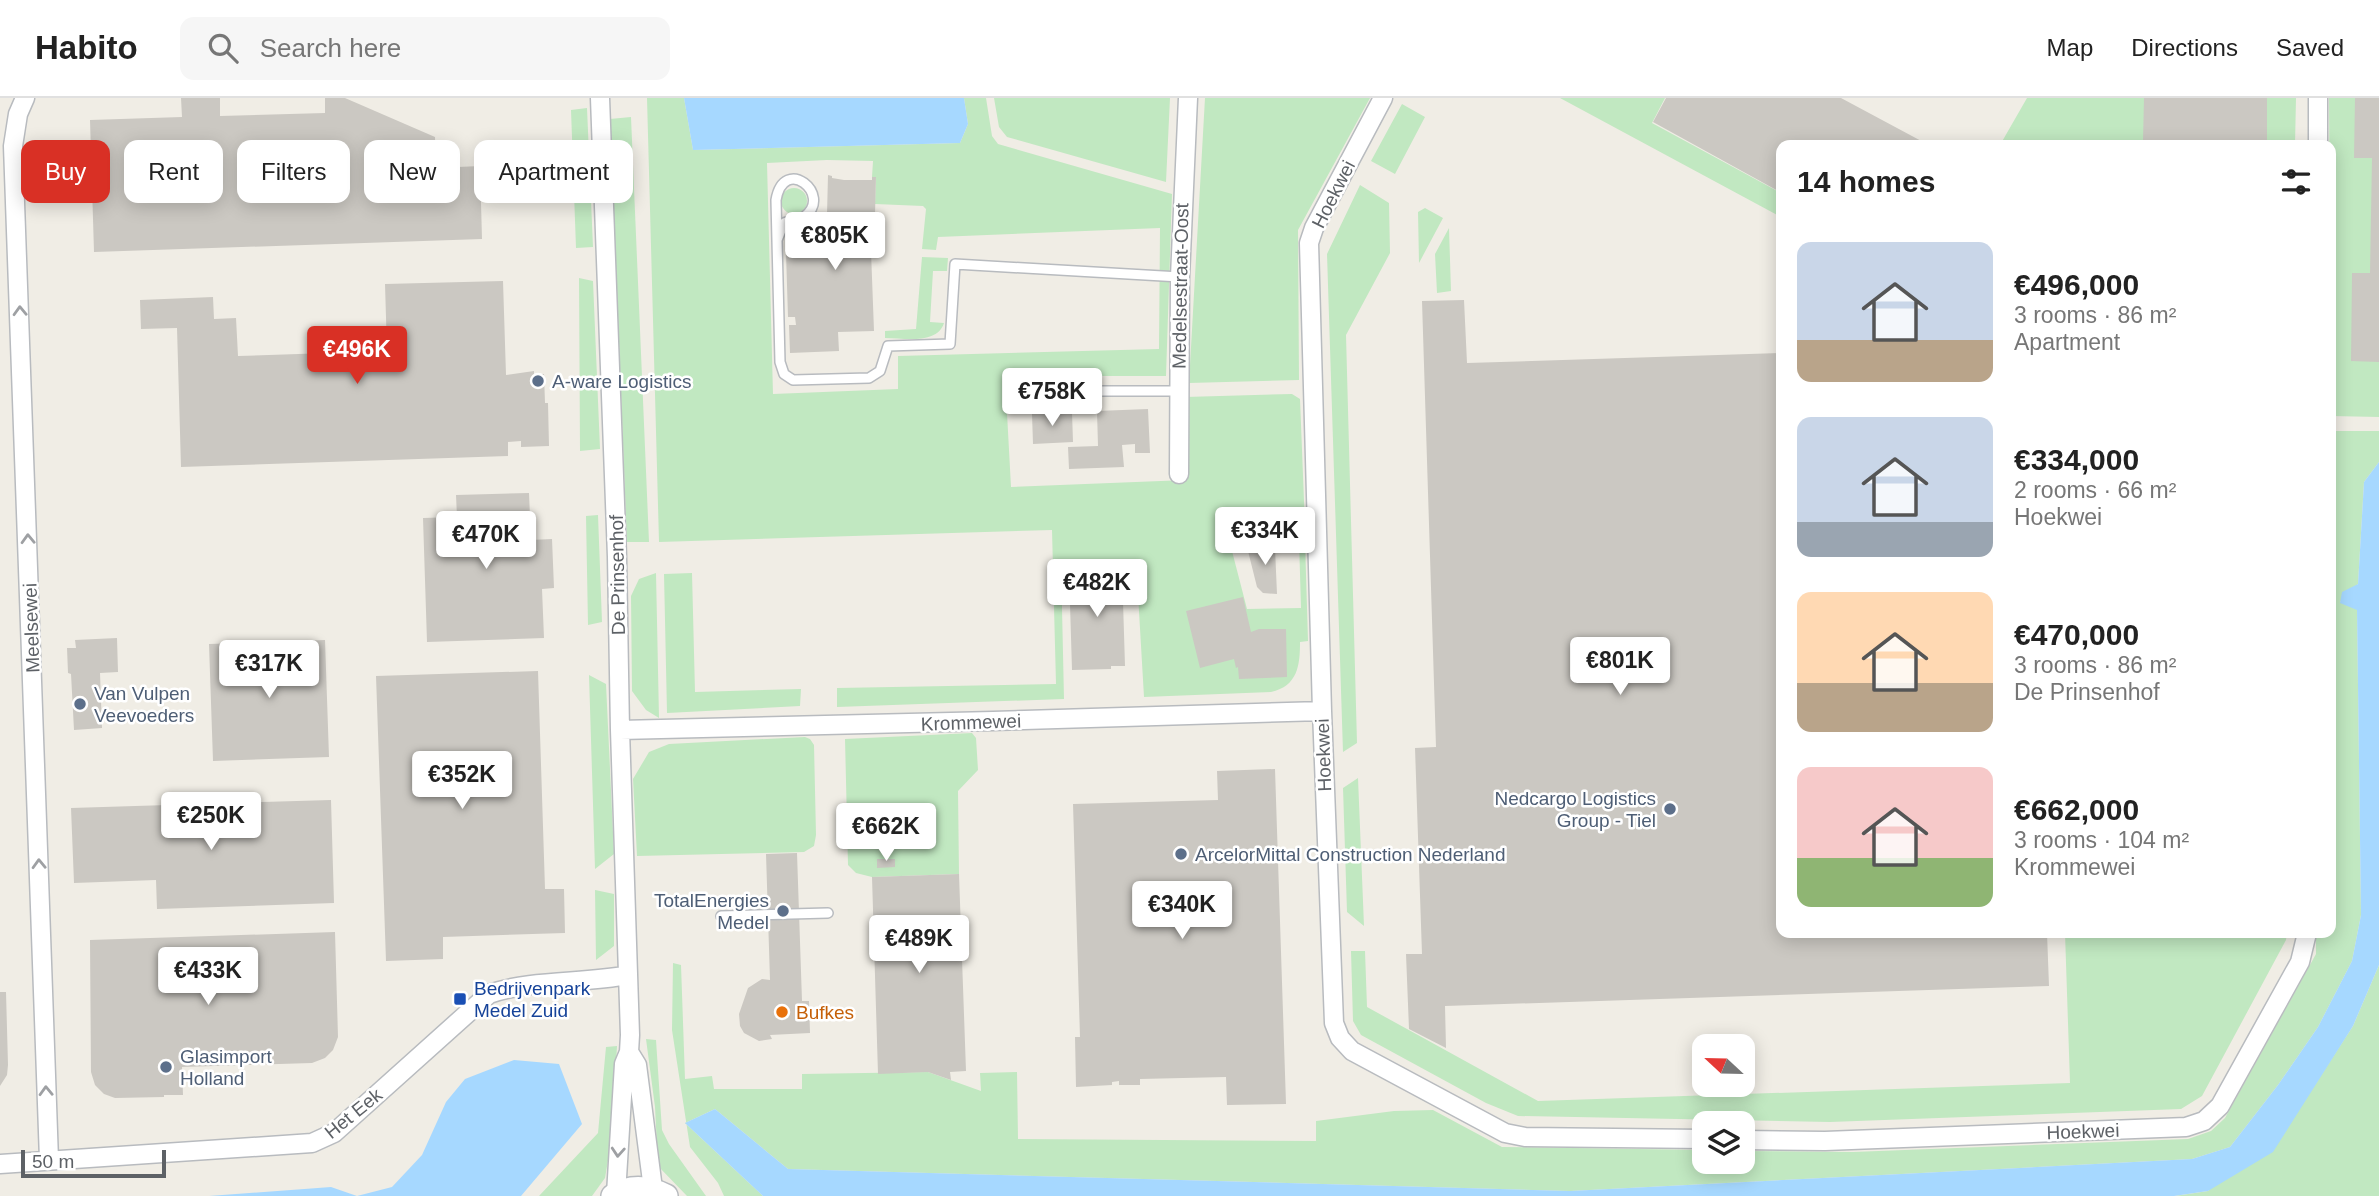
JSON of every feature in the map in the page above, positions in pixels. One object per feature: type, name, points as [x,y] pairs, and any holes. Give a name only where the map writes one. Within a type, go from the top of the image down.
[{"type":"street","name":"Meelsewei","points":[[25,98],[18,114],[13,146],[49,1160]]},
{"type":"street","name":"De Prinsenhof","points":[[600,98],[617,557],[629,1052],[624,1064],[614,1195]]},
{"type":"street","name":"Medelsestraat-Oost","points":[[1179,474],[1180,277],[1188,98]]},
{"type":"street","name":"Hoekwei","points":[[1383,98],[1314,228],[1309,243],[1334,1023],[1340,1038],[1352,1051],[1505,1133],[1525,1137],[1692,1139]]},
{"type":"street","points":[[2318,98],[2318,140]]},
{"type":"street","name":"Krommewei","points":[[620,730],[1322,711]]},
{"type":"street","name":"Hoekwei","points":[[1755,1140],[1825,1141],[2186,1127],[2204,1121],[2220,1106],[2300,962],[2306,938]]},
{"type":"street","name":"Het Eek","points":[[0,1164],[312,1143],[334,1133],[489,994],[514,986],[588,981],[628,975]]},
{"type":"street","name":"De Prinsenhof","points":[[629,1052],[637,1065],[659,1193]]},
{"type":"street","points":[[614,1195],[640,1188],[659,1193]]},
{"type":"lane","points":[[777,240],[784,223],[803,218],[811,206],[809,186],[800,180],[783,184],[777,193],[777,240],[780,362],[785,373],[793,380],[869,378],[880,371],[888,346],[950,344],[955,264],[1180,277]]},
{"type":"lane","points":[[1084,391],[1178,391]]},
{"type":"lane","points":[[1250,535],[1317,534]]},
{"type":"lane","points":[[721,916],[828,913]]},
{"type":"green space","points":[[647,98],[684,98],[693,150],[960,143],[968,124],[964,98],[986,98],[992,136],[998,144],[1172,194],[1166,376],[1005,376],[1011,487],[1186,480],[1185,397],[1292,394],[1300,399],[1305,526],[1299,526],[1298,520],[1225,524],[1247,609],[1301,608],[1299,540],[1305,541],[1308,641],[1300,642],[1298,666],[1292,680],[1271,692],[1144,697],[1136,560],[1061,562],[1064,699],[837,707],[837,688],[1056,684],[1052,530],[659,542]],"holes":[[[873,161],[872,177],[876,178],[875,204],[923,206],[926,209],[922,249],[936,250],[938,237],[1160,228],[1159,349],[898,356],[898,389],[773,394],[767,163]]]},
{"type":"green space","points":[[994,98],[1170,98],[1166,182],[1007,137],[999,127]]},
{"type":"green space","points":[[1205,98],[1370,98],[1298,230],[1299,380],[1189,383]]},
{"type":"green space","points":[[1560,98],[1665,98],[1652,123],[1776,190],[1776,214]]},
{"type":"green space","points":[[2027,98],[2296,98],[2295,140],[2003,140]]},
{"type":"green space","points":[[2329,98],[2379,98],[2379,417],[2336,416],[2336,140],[2329,140]]},
{"type":"green space","points":[[1402,104],[1425,117],[1395,174],[1371,161]]},
{"type":"green space","points":[[587,108],[588,140],[572,140],[571,110]]},
{"type":"green space","points":[[631,117],[632,140],[611,140],[610,119]]},
{"type":"green space","points":[[633,164],[649,542],[627,542],[613,203],[633,203]]},
{"type":"green space","points":[[1360,185],[1389,203],[1390,253],[1346,335],[1357,743],[1343,752],[1327,254]]},
{"type":"green space","points":[[794,188],[803,192],[807,201],[803,210],[794,214],[785,210],[781,201],[785,192]]},
{"type":"green space","points":[[574,203],[591,203],[593,247],[576,248]]},
{"type":"green space","points":[[1425,208],[1443,218],[1419,263],[1418,212]]},
{"type":"green space","points":[[1449,228],[1451,291],[1437,293],[1435,254]]},
{"type":"green space","points":[[922,257],[948,258],[947,271],[933,271],[930,322],[944,323],[934,335],[927,337],[885,338],[885,331],[916,329]]},
{"type":"green space","points":[[579,278],[593,281],[600,449],[580,451]]},
{"type":"green space","points":[[2336,431],[2379,431],[2379,462],[2364,482],[2358,584],[2340,602],[2357,609],[2361,915],[2352,961],[2318,1027],[2230,1147],[2192,1159],[1570,1191],[788,1169],[715,1109],[686,1122],[672,1030],[673,963],[681,965],[685,1079],[712,1076],[714,1089],[802,1089],[802,1074],[928,1072],[981,1091],[980,1073],[1017,1072],[1018,1139],[1316,1141],[1316,1121],[1394,1111],[1433,1110],[1502,1147],[1692,1150],[1692,1174],[1755,1174],[1755,1151],[1853,1152],[2188,1139],[2211,1131],[2225,1118],[2316,954],[2316,938],[2336,938]]},
{"type":"green space","points":[[598,515],[602,622],[588,625],[586,516]]},
{"type":"green space","points":[[656,573],[659,718],[646,710],[632,691],[631,596],[639,579]]},
{"type":"green space","points":[[692,573],[695,692],[801,689],[800,706],[667,713],[664,574]]},
{"type":"green space","points":[[589,675],[606,684],[614,854],[595,869]]},
{"type":"green space","points":[[972,733],[976,738],[978,770],[958,791],[959,874],[872,877],[856,873],[848,865],[845,739]]},
{"type":"green space","points":[[805,737],[814,745],[814,846],[804,852],[637,856],[633,779],[649,752],[669,744]]},
{"type":"green space","points":[[1358,778],[1364,926],[1347,912],[1343,788]]},
{"type":"green space","points":[[595,890],[614,894],[614,946],[596,960]]},
{"type":"green space","points":[[2065,938],[2286,938],[2202,1096],[2181,1109],[1830,1122],[1755,1121],[1755,1111],[1692,1111],[1692,1119],[1518,1116],[1486,1103],[1361,1035],[1353,1021],[1351,951],[1365,951],[1367,1007],[1538,1101],[1692,1096],[1755,1097],[1755,1094],[2070,1083]]},
{"type":"green space","points":[[2379,965],[2379,1196],[2175,1196],[2208,1191],[2310,1092],[2353,1026]]},
{"type":"green space","points":[[646,1039],[656,1040],[662,1130],[706,1196],[687,1196],[658,1166],[655,1107]]},
{"type":"green space","points":[[617,1046],[612,1137],[605,1178],[592,1196],[539,1196],[598,1133],[606,1047]]},
{"type":"green space","points":[[687,1124],[763,1196],[724,1196],[718,1183],[690,1147]]},
{"type":"water","points":[[684,98],[964,98],[968,124],[960,143],[693,150]]},
{"type":"water","points":[[2379,462],[2379,965],[2353,1026],[2273,1152],[2208,1191],[2174,1196],[763,1196],[685,1123],[715,1109],[788,1169],[1570,1191],[2192,1159],[2230,1147],[2318,1027],[2352,961],[2361,915],[2357,610],[2340,603],[2342,592],[2358,584],[2364,482]]},
{"type":"water","points":[[514,1060],[559,1064],[582,1124],[521,1196],[357,1196],[392,1187],[422,1155],[446,1102],[465,1079]]},
{"type":"water","points":[[331,1187],[357,1196],[209,1196]]},
{"type":"building","points":[[181,98],[220,98],[220,116],[325,113],[325,98],[345,98],[435,137],[435,140],[364,140],[364,203],[460,203],[460,167],[474,166],[474,203],[481,203],[482,239],[94,252],[93,203],[110,203],[110,140],[91,140],[90,120],[182,117]]},
{"type":"building","points":[[1666,98],[1841,98],[1919,140],[1776,140],[1776,190],[1653,122]]},
{"type":"building","points":[[2144,98],[2267,98],[2267,140],[2143,140]]},
{"type":"building","points":[[2355,98],[2379,98],[2379,362],[2351,361],[2352,273],[2370,273],[2372,158],[2354,158]]},
{"type":"building","points":[[828,175],[844,180],[872,180],[872,177],[876,177],[874,251],[871,251],[874,331],[838,332],[839,351],[790,353],[789,325],[796,325],[795,317],[788,317],[786,253],[826,254]]},
{"type":"building","points":[[503,281],[506,375],[534,371],[534,374],[544,374],[549,446],[521,447],[521,441],[508,442],[508,456],[181,467],[177,328],[141,329],[140,300],[213,297],[214,319],[236,318],[238,356],[387,351],[385,284]]},
{"type":"building","points":[[1464,300],[1467,363],[1776,353],[1776,938],[2047,938],[2049,986],[1445,1006],[1446,1048],[1409,1029],[1406,954],[1422,954],[1415,748],[1436,747],[1422,301]]},
{"type":"building","points":[[1148,409],[1150,453],[1135,453],[1135,444],[1122,445],[1124,467],[1069,469],[1068,447],[1098,446],[1097,411]]},
{"type":"building","points":[[1072,412],[1073,442],[1033,444],[1032,414]]},
{"type":"building","points":[[529,493],[531,540],[552,539],[554,588],[542,589],[544,638],[427,642],[423,518],[457,517],[456,495]]},
{"type":"building","points":[[1256,542],[1269,542],[1275,548],[1277,594],[1263,593],[1257,587],[1248,551],[1256,549]]},
{"type":"building","points":[[1122,569],[1125,666],[1072,670],[1069,571]]},
{"type":"building","points":[[1243,597],[1251,632],[1259,629],[1286,629],[1287,677],[1239,679],[1234,659],[1200,668],[1186,611]]},
{"type":"building","points":[[117,638],[118,672],[100,673],[102,728],[74,730],[67,648],[76,648],[75,640]]},
{"type":"building","points":[[325,640],[329,757],[213,761],[209,644]]},
{"type":"building","points":[[538,671],[545,889],[564,889],[565,933],[443,937],[443,959],[386,961],[376,676]]},
{"type":"building","points":[[1275,769],[1286,1104],[1227,1105],[1226,1077],[1140,1079],[1140,1085],[1119,1085],[1119,1081],[1112,1082],[1112,1085],[1076,1087],[1075,1037],[1080,1037],[1073,804],[1218,800],[1217,771]]},
{"type":"building","points":[[331,800],[334,903],[157,909],[156,880],[74,883],[71,808]]},
{"type":"building","points":[[797,853],[802,1001],[809,1001],[810,1033],[770,1035],[772,1039],[759,1041],[744,1033],[739,1014],[748,988],[762,979],[770,980],[766,854]]},
{"type":"building","points":[[877,859],[895,859],[895,867],[877,868]]},
{"type":"building","points":[[959,874],[966,1071],[950,1072],[951,1080],[928,1072],[878,1074],[872,877]]},
{"type":"building","points":[[335,932],[338,1037],[333,1050],[325,1058],[312,1063],[182,1067],[183,1095],[115,1098],[104,1094],[95,1085],[91,1072],[90,940]]},
{"type":"building","points":[[0,992],[6,992],[8,1065],[7,1075],[0,1086]]},
{"type":"place","name":"A-ware Logistics","points":[[538,381]]},
{"type":"place","name":"Van Vulpen Veevoeders","points":[[80,704]]},
{"type":"place","name":"Nedcargo Logistics Group - Tiel","points":[[1670,809]]},
{"type":"place","name":"ArcelorMittal Construction Nederland","points":[[1181,854]]},
{"type":"place","name":"TotalEnergies Medel","points":[[783,911]]},
{"type":"place","name":"Bedrijvenpark Medel Zuid","points":[[460,999]]},
{"type":"place","name":"Bufkes","points":[[782,1012]]},
{"type":"place","name":"Glasimport Holland","points":[[166,1067]]}]
